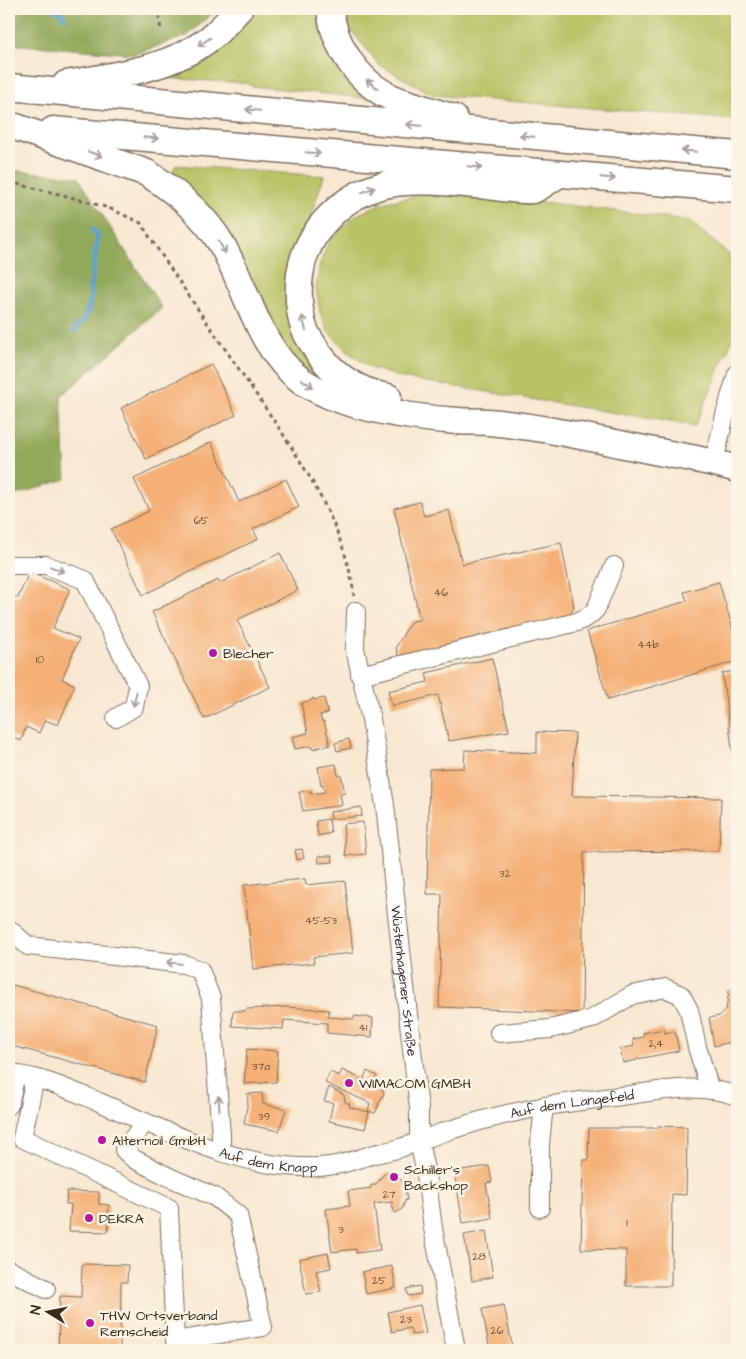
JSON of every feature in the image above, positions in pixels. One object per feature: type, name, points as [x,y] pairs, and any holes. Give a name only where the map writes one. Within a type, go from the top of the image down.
[{"type":"highway","points":[[35,90],[144,69],[167,62],[210,39],[239,9]]},
{"type":"highway","points":[[330,9],[331,21],[336,36],[346,56],[360,74],[373,85],[394,98],[498,133]]},
{"type":"highway","points":[[9,87],[737,155]]},
{"type":"highway","points":[[12,126],[737,189]]},
{"type":"highway","points":[[12,126],[146,173],[181,196],[210,227],[222,245],[256,318],[273,349],[300,379],[316,390],[347,403],[408,416],[530,427],[731,462]]},
{"type":"highway","points":[[559,174],[532,190],[423,181],[397,182],[382,184],[366,190],[347,201],[319,227],[303,260],[299,287],[299,305],[304,328],[309,339],[332,369],[350,383],[376,395],[451,407],[525,414],[731,462]]},
{"type":"street","points":[[731,462],[725,415],[737,374]]},
{"type":"street","points":[[9,565],[46,564],[85,580],[138,686],[134,707],[116,718]]},
{"type":"street","points":[[360,675],[577,622],[596,609],[614,566]]},
{"type":"street","name":"Wüstenhagener Straße","points":[[356,611],[355,649],[370,719],[385,805],[419,1108],[419,1141],[456,1350]]},
{"type":"street","points":[[9,929],[28,946],[184,964],[200,970],[212,998],[221,1135],[220,1151]]},
{"type":"street","points":[[499,1034],[550,1030],[592,1019],[632,995],[665,988],[681,995],[689,1010],[697,1047],[710,1090]]},
{"type":"street","points":[[9,1105],[12,1074]]},
{"type":"street","name":"Auf dem Knapp","points":[[12,1074],[35,1078],[63,1087],[220,1151],[281,1166],[300,1168],[346,1163],[419,1141]]},
{"type":"street","points":[[35,1078],[22,1138],[169,1208],[175,1341],[263,1327],[238,1215],[216,1196],[134,1160],[124,1150],[145,1122]]},
{"type":"street","name":"Auf dem Langefeld","points":[[419,1141],[448,1130],[544,1106],[672,1089],[734,1093]]},
{"type":"street","points":[[540,1208],[540,1143],[544,1106]]},
{"type":"street","points":[[9,1270],[46,1289]]},
{"type":"path","points":[[155,9],[160,17],[161,30]]},
{"type":"path","points":[[9,182],[54,192],[109,208],[142,223],[310,477],[332,520],[352,576],[356,611]]},
{"type":"green space","points":[[9,9],[218,9],[187,36],[135,54],[9,44]]},
{"type":"green space","points":[[247,9],[320,9],[375,99],[252,86],[245,83],[147,77]]},
{"type":"green space","points":[[345,9],[737,9],[737,120],[434,95],[379,65],[345,23]]},
{"type":"green space","points":[[176,165],[324,176],[306,230],[290,268],[336,384],[298,366],[170,177]]},
{"type":"green space","points":[[9,170],[78,177],[162,308],[61,396],[66,479],[9,497]]},
{"type":"green space","points":[[445,190],[688,220],[736,260],[737,329],[695,426],[402,378],[371,368],[349,353],[328,332],[320,313],[316,287],[320,263],[330,239],[357,215],[382,203]]},
{"type":"building","points":[[211,364],[236,415],[146,459],[121,408]]},
{"type":"building","points":[[211,442],[239,502],[286,479],[299,507],[253,529],[258,539],[143,595],[111,529],[149,511],[134,479]]},
{"type":"building","points":[[420,502],[424,516],[449,510],[462,564],[561,543],[574,607],[566,618],[398,656],[396,647],[411,621],[420,620],[394,508]]},
{"type":"building","name":"Blecher","points":[[280,553],[298,590],[237,620],[270,687],[204,719],[152,612],[218,580],[220,583]]},
{"type":"building","points":[[29,572],[70,589],[53,628],[79,639],[62,679],[75,685],[58,725],[45,720],[39,733],[26,727],[21,741],[9,735],[9,594],[18,598]]},
{"type":"building","points":[[719,582],[737,643],[737,661],[608,700],[587,631],[687,601],[684,592]]},
{"type":"building","points":[[492,658],[509,731],[449,741],[438,695],[392,706],[388,691],[428,682],[426,673]]},
{"type":"building","points":[[737,671],[737,778],[736,778],[722,673]]},
{"type":"building","points":[[314,698],[314,700],[324,698],[328,713],[320,715],[322,722],[324,721],[330,745],[312,749],[311,746],[295,749],[292,737],[308,733],[301,703]]},
{"type":"building","points":[[537,732],[575,733],[572,796],[721,798],[719,851],[584,852],[582,1013],[439,1007],[442,894],[427,894],[429,769],[464,768],[465,750],[537,753]]},
{"type":"building","points":[[349,739],[351,748],[337,751],[335,743]]},
{"type":"building","points":[[336,764],[338,776],[341,775],[345,793],[340,794],[342,805],[303,811],[299,792],[311,791],[311,794],[325,792],[323,784],[321,785],[318,767]]},
{"type":"building","points":[[361,807],[362,816],[331,819],[330,812]]},
{"type":"building","points":[[329,819],[331,833],[318,836],[316,821]]},
{"type":"building","points":[[363,822],[366,854],[346,856],[343,824]]},
{"type":"building","points":[[302,849],[304,858],[297,860],[295,850]]},
{"type":"building","points":[[318,856],[332,856],[333,862],[319,863]]},
{"type":"building","points":[[305,879],[306,885],[345,881],[353,953],[313,957],[314,963],[253,969],[244,885]]},
{"type":"building","points":[[9,984],[158,1025],[145,1082],[9,1045]]},
{"type":"building","points":[[729,990],[737,991],[737,1041],[714,1046],[709,1018],[719,1016],[726,1010]]},
{"type":"building","points":[[285,1007],[329,1010],[328,1017],[354,1019],[354,1016],[373,1018],[372,1037],[327,1033],[327,1023],[284,1020],[283,1029],[232,1026],[233,1011]]},
{"type":"building","points":[[664,1029],[665,1033],[675,1031],[679,1051],[623,1063],[620,1049],[634,1046],[633,1039],[644,1037],[643,1033]]},
{"type":"building","points":[[247,1049],[278,1051],[276,1082],[244,1084]]},
{"type":"building","points":[[342,1070],[363,1080],[367,1071],[377,1076],[372,1084],[382,1089],[384,1093],[375,1113],[368,1111],[370,1103],[325,1083],[330,1072],[339,1076]]},
{"type":"building","points":[[329,1087],[344,1095],[345,1102],[350,1104],[349,1107],[369,1112],[365,1129],[329,1121],[333,1103],[324,1101]]},
{"type":"building","points":[[262,1093],[263,1104],[286,1109],[279,1131],[244,1124],[248,1101],[247,1094]]},
{"type":"building","points":[[658,1126],[687,1127],[686,1195],[672,1194],[671,1286],[626,1286],[626,1250],[581,1249],[583,1160],[588,1160],[589,1128],[658,1128]]},
{"type":"building","points":[[489,1166],[492,1182],[486,1183],[492,1218],[463,1223],[454,1171]]},
{"type":"building","points":[[389,1172],[398,1176],[404,1183],[407,1200],[405,1200],[403,1208],[394,1213],[392,1202],[374,1204],[380,1250],[356,1253],[356,1249],[332,1252],[326,1209],[350,1206],[348,1191],[371,1188],[371,1185],[375,1185],[385,1173]]},
{"type":"building","name":"DEKRA","points":[[67,1191],[99,1192],[99,1204],[109,1205],[108,1232],[69,1231],[71,1204],[66,1204]]},
{"type":"building","points":[[486,1231],[493,1277],[472,1281],[464,1235]]},
{"type":"building","points":[[328,1253],[331,1268],[316,1271],[321,1292],[306,1294],[299,1259]]},
{"type":"building","name":"THW Ortsverband Remscheid","points":[[82,1264],[128,1265],[127,1282],[121,1282],[120,1350],[58,1350],[60,1296],[81,1297]]},
{"type":"building","points":[[392,1266],[396,1288],[366,1294],[362,1272]]},
{"type":"building","points":[[420,1286],[421,1294],[408,1296],[406,1289]]},
{"type":"building","points":[[420,1305],[426,1333],[412,1335],[410,1328],[392,1332],[388,1312]]},
{"type":"building","points":[[504,1305],[513,1350],[490,1350],[482,1309]]},
{"type":"waterway","points":[[53,9],[61,12],[64,17]]},
{"type":"waterway","points":[[74,331],[87,315],[91,295],[98,236],[93,230]]},
{"type":"place","name":"Blecher","points":[[213,653]]},
{"type":"place","name":"WIMACOM GMBH","points":[[349,1083]]},
{"type":"place","name":"Alternoil GmbH","points":[[102,1140]]},
{"type":"place","name":"Schiller's Backshop","points":[[394,1177]]},
{"type":"place","name":"DEKRA","points":[[89,1218]]},
{"type":"place","name":"THW Ortsverband Remscheid","points":[[90,1323]]}]
